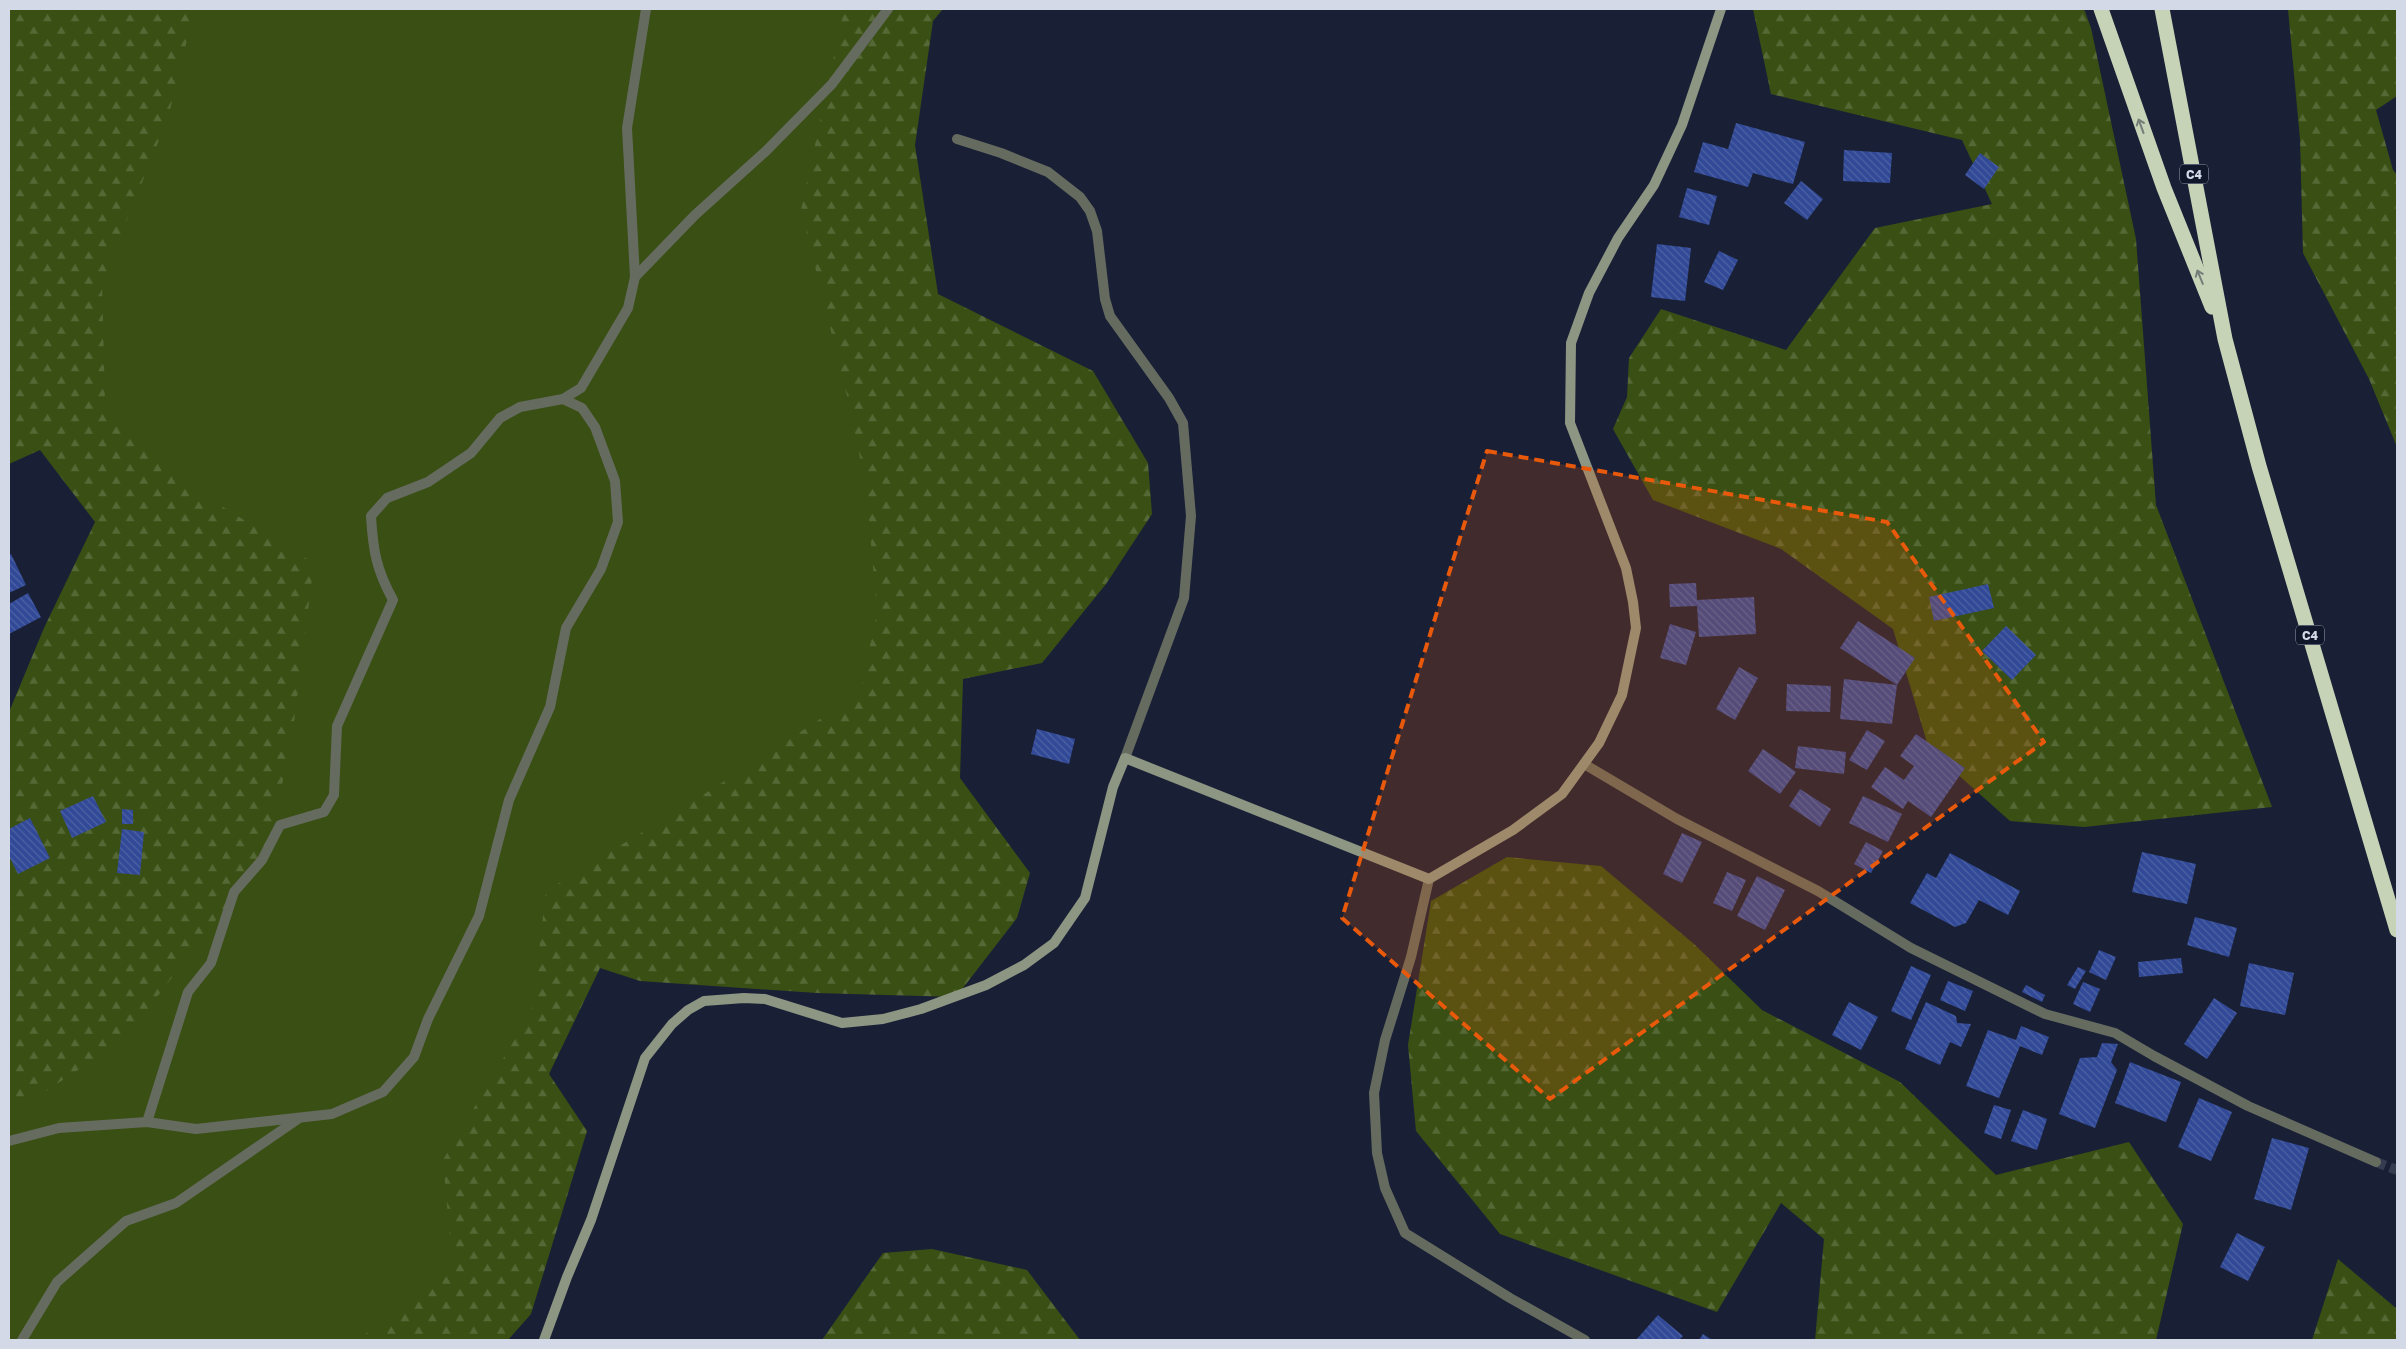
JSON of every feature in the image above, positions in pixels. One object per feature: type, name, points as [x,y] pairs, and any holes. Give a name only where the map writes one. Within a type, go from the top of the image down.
[{"type":"highway","points":[[2100,9],[2164,188],[2225,339]]},
{"type":"highway","name":"C4","points":[[2162,9],[2225,339],[2259,466],[2397,930]]},
{"type":"street","points":[[148,1122],[188,992],[211,963],[234,892],[262,860],[280,825],[324,812],[334,794],[337,726],[393,600],[380,576],[372,540],[371,516],[387,498],[428,482],[471,453],[500,418],[520,407],[563,399],[581,388],[628,308],[634,277],[627,128],[646,9]]},
{"type":"street","points":[[634,277],[695,215],[766,151],[832,84],[888,9]]},
{"type":"street","points":[[1585,1340],[1510,1298],[1405,1233],[1385,1188],[1376,1153],[1374,1093],[1385,1040],[1411,957],[1429,879],[1513,830],[1562,794],[1599,743],[1622,695],[1636,628],[1626,568],[1570,423],[1571,343],[1589,293],[1618,238],[1654,185],[1682,126],[1721,9]]},
{"type":"street","points":[[544,1340],[567,1277],[591,1220],[645,1058],[672,1024],[688,1010],[704,1001],[736,998],[765,999],[842,1023],[883,1019],[921,1009],[986,985],[1024,965],[1054,943],[1085,898],[1113,786],[1184,598],[1191,516],[1183,423],[1169,398],[1110,316],[1105,299],[1097,231],[1090,212],[1080,197],[1048,172],[1001,153],[957,140]]},
{"type":"street","points":[[9,1142],[59,1128],[148,1122],[196,1129],[332,1114],[383,1092],[414,1057],[428,1019],[478,916],[509,800],[550,706],[566,628],[601,569],[618,522],[615,481],[595,427],[582,408],[563,399]]},
{"type":"street","points":[[1125,758],[1429,879]]},
{"type":"street","points":[[1584,764],[1677,819],[1818,891],[1911,948],[2045,1014],[2115,1033],[2248,1106],[2376,1162]]},
{"type":"street","points":[[22,1340],[57,1282],[126,1220],[176,1203],[299,1118]]},
{"type":"highlighted area","points":[[1487,451],[1887,522],[2044,742],[1550,1099],[1342,918]]},
{"type":"green space","points":[[9,9],[210,9],[188,36],[168,118],[102,282],[105,403],[189,486],[314,563],[290,754],[262,860],[124,1040],[46,1091],[9,1108],[9,712],[44,628],[95,522],[40,450],[9,464]]},
{"type":"green space","points":[[159,9],[922,9],[873,81],[908,748],[579,932],[447,1340],[9,1340],[9,970],[219,705],[25,347]]},
{"type":"green space","points":[[844,9],[943,9],[933,21],[915,145],[938,294],[1093,371],[1148,463],[1152,514],[1106,584],[1042,663],[963,679],[960,778],[1030,873],[1017,918],[956,997],[817,993],[640,981],[600,968],[549,1074],[587,1131],[531,1314],[508,1340],[358,1340],[452,1263],[443,1160],[532,1010],[546,891],[714,788],[860,693],[877,612],[866,487],[847,396],[801,210]]},
{"type":"green space","points":[[1753,9],[2084,9],[2091,28],[2136,239],[2156,505],[2272,807],[2084,827],[2010,821],[1929,749],[1893,629],[1781,549],[1653,500],[1613,429],[1627,397],[1629,358],[1661,309],[1786,350],[1875,228],[1992,204],[1962,140],[1771,94]]},
{"type":"green space","points":[[2288,9],[2397,9],[2397,96],[2376,110],[2393,170],[2397,175],[2397,447],[2369,379],[2303,253],[2300,139]]},
{"type":"green space","points":[[1507,857],[1601,866],[1694,944],[1762,1010],[1900,1082],[1996,1175],[2129,1142],[2183,1224],[2156,1340],[1815,1340],[1824,1239],[1781,1203],[1717,1312],[1500,1234],[1416,1131],[1408,1045],[1431,901]]},
{"type":"green space","points":[[932,1249],[1027,1270],[1080,1340],[822,1340],[883,1253]]},
{"type":"green space","points":[[2338,1259],[2397,1309],[2397,1340],[2312,1340]]},
{"type":"building","points":[[1736,123],[1805,142],[1793,184],[1753,173],[1748,187],[1694,172],[1703,142],[1728,149]]},
{"type":"building","points":[[1844,150],[1892,153],[1890,183],[1843,181]]},
{"type":"building","points":[[1980,153],[1999,167],[1984,189],[1965,175]]},
{"type":"building","points":[[1801,181],[1823,199],[1807,220],[1784,203]]},
{"type":"building","points":[[1687,188],[1717,196],[1709,225],[1679,217]]},
{"type":"building","points":[[1657,244],[1691,248],[1685,301],[1651,297]]},
{"type":"building","points":[[1719,251],[1738,260],[1723,290],[1704,282]]},
{"type":"building","points":[[11,554],[26,585],[9,593],[9,555]]},
{"type":"building","points":[[1696,583],[1697,600],[1754,597],[1756,634],[1699,637],[1697,606],[1670,607],[1669,584]]},
{"type":"building","points":[[1988,584],[1994,608],[1934,621],[1929,597]]},
{"type":"building","points":[[28,593],[41,617],[9,634],[9,604]]},
{"type":"building","points":[[1858,621],[1915,658],[1897,685],[1840,648]]},
{"type":"building","points":[[1670,624],[1696,632],[1686,665],[1660,658]]},
{"type":"building","points":[[2006,626],[2036,655],[2012,680],[1982,651]]},
{"type":"building","points":[[1739,667],[1758,678],[1735,720],[1716,709]]},
{"type":"building","points":[[1844,679],[1897,685],[1892,724],[1840,719]]},
{"type":"building","points":[[1787,684],[1831,686],[1830,712],[1786,711]]},
{"type":"building","points":[[1037,729],[1075,739],[1069,764],[1031,754]]},
{"type":"building","points":[[1867,730],[1885,741],[1867,770],[1849,760]]},
{"type":"building","points":[[1916,734],[1965,768],[1931,817],[1908,801],[1903,809],[1871,787],[1885,767],[1904,780],[1914,766],[1900,756]]},
{"type":"building","points":[[1798,746],[1846,752],[1844,774],[1795,768]]},
{"type":"building","points":[[1763,749],[1796,772],[1780,794],[1748,771]]},
{"type":"building","points":[[1800,789],[1831,809],[1820,827],[1789,806]]},
{"type":"building","points":[[93,796],[106,822],[72,838],[60,811]]},
{"type":"building","points":[[1863,796],[1902,814],[1888,842],[1849,823]]},
{"type":"building","points":[[122,809],[133,810],[133,824],[122,824]]},
{"type":"building","points":[[30,818],[50,858],[18,874],[9,856],[9,829]]},
{"type":"building","points":[[122,829],[144,832],[140,875],[117,873]]},
{"type":"building","points":[[1682,833],[1702,842],[1682,883],[1663,874]]},
{"type":"building","points":[[1866,842],[1883,851],[1871,873],[1854,864]]},
{"type":"building","points":[[2142,852],[2196,864],[2187,904],[2132,892]]},
{"type":"building","points":[[1950,853],[2020,891],[2008,915],[1979,900],[1966,923],[1955,927],[1910,903],[1927,873],[1936,878]]},
{"type":"building","points":[[1727,872],[1746,880],[1732,911],[1713,903]]},
{"type":"building","points":[[1757,876],[1785,890],[1765,930],[1737,916]]},
{"type":"building","points":[[2195,917],[2237,928],[2229,957],[2187,945]]},
{"type":"building","points":[[2099,950],[2116,957],[2106,980],[2089,972]]},
{"type":"building","points":[[2181,958],[2183,973],[2139,977],[2138,962]]},
{"type":"building","points":[[2249,963],[2294,973],[2285,1015],[2240,1006]]},
{"type":"building","points":[[1911,966],[1931,975],[1911,1020],[1891,1011]]},
{"type":"building","points":[[2078,967],[2086,971],[2075,989],[2067,985]]},
{"type":"building","points":[[1948,981],[1973,991],[1965,1011],[1940,1000]]},
{"type":"building","points":[[2083,982],[2100,989],[2090,1012],[2073,1004]]},
{"type":"building","points":[[2026,985],[2045,995],[2042,1002],[2022,992]]},
{"type":"building","points":[[2214,998],[2237,1013],[2207,1059],[2184,1044]]},
{"type":"building","points":[[1849,1002],[1878,1017],[1861,1050],[1832,1035]]},
{"type":"building","points":[[1926,1002],[1956,1016],[1957,1023],[1971,1024],[1961,1047],[1950,1042],[1940,1065],[1905,1049]]},
{"type":"building","points":[[2021,1026],[2049,1037],[2042,1055],[2020,1046],[1999,1098],[1966,1086],[1988,1030],[2016,1040]]},
{"type":"building","points":[[2102,1043],[2118,1044],[2111,1062],[2117,1070],[2095,1128],[2059,1114],[2080,1058],[2097,1057]]},
{"type":"building","points":[[2130,1062],[2181,1082],[2166,1122],[2115,1103]]},
{"type":"building","points":[[2199,1098],[2232,1112],[2211,1161],[2178,1147]]},
{"type":"building","points":[[1994,1105],[2011,1110],[2001,1139],[1984,1133]]},
{"type":"building","points":[[2023,1110],[2047,1119],[2037,1150],[2011,1141]]},
{"type":"building","points":[[2272,1138],[2309,1148],[2291,1210],[2254,1199]]},
{"type":"building","points":[[2237,1233],[2265,1247],[2248,1281],[2220,1267]]},
{"type":"building","points":[[1658,1315],[1683,1336],[1679,1340],[1636,1340]]},
{"type":"building","points":[[1703,1334],[1712,1340],[1699,1340]]},
{"type":"tunnel","points":[[2376,1162],[2397,1170]]}]
